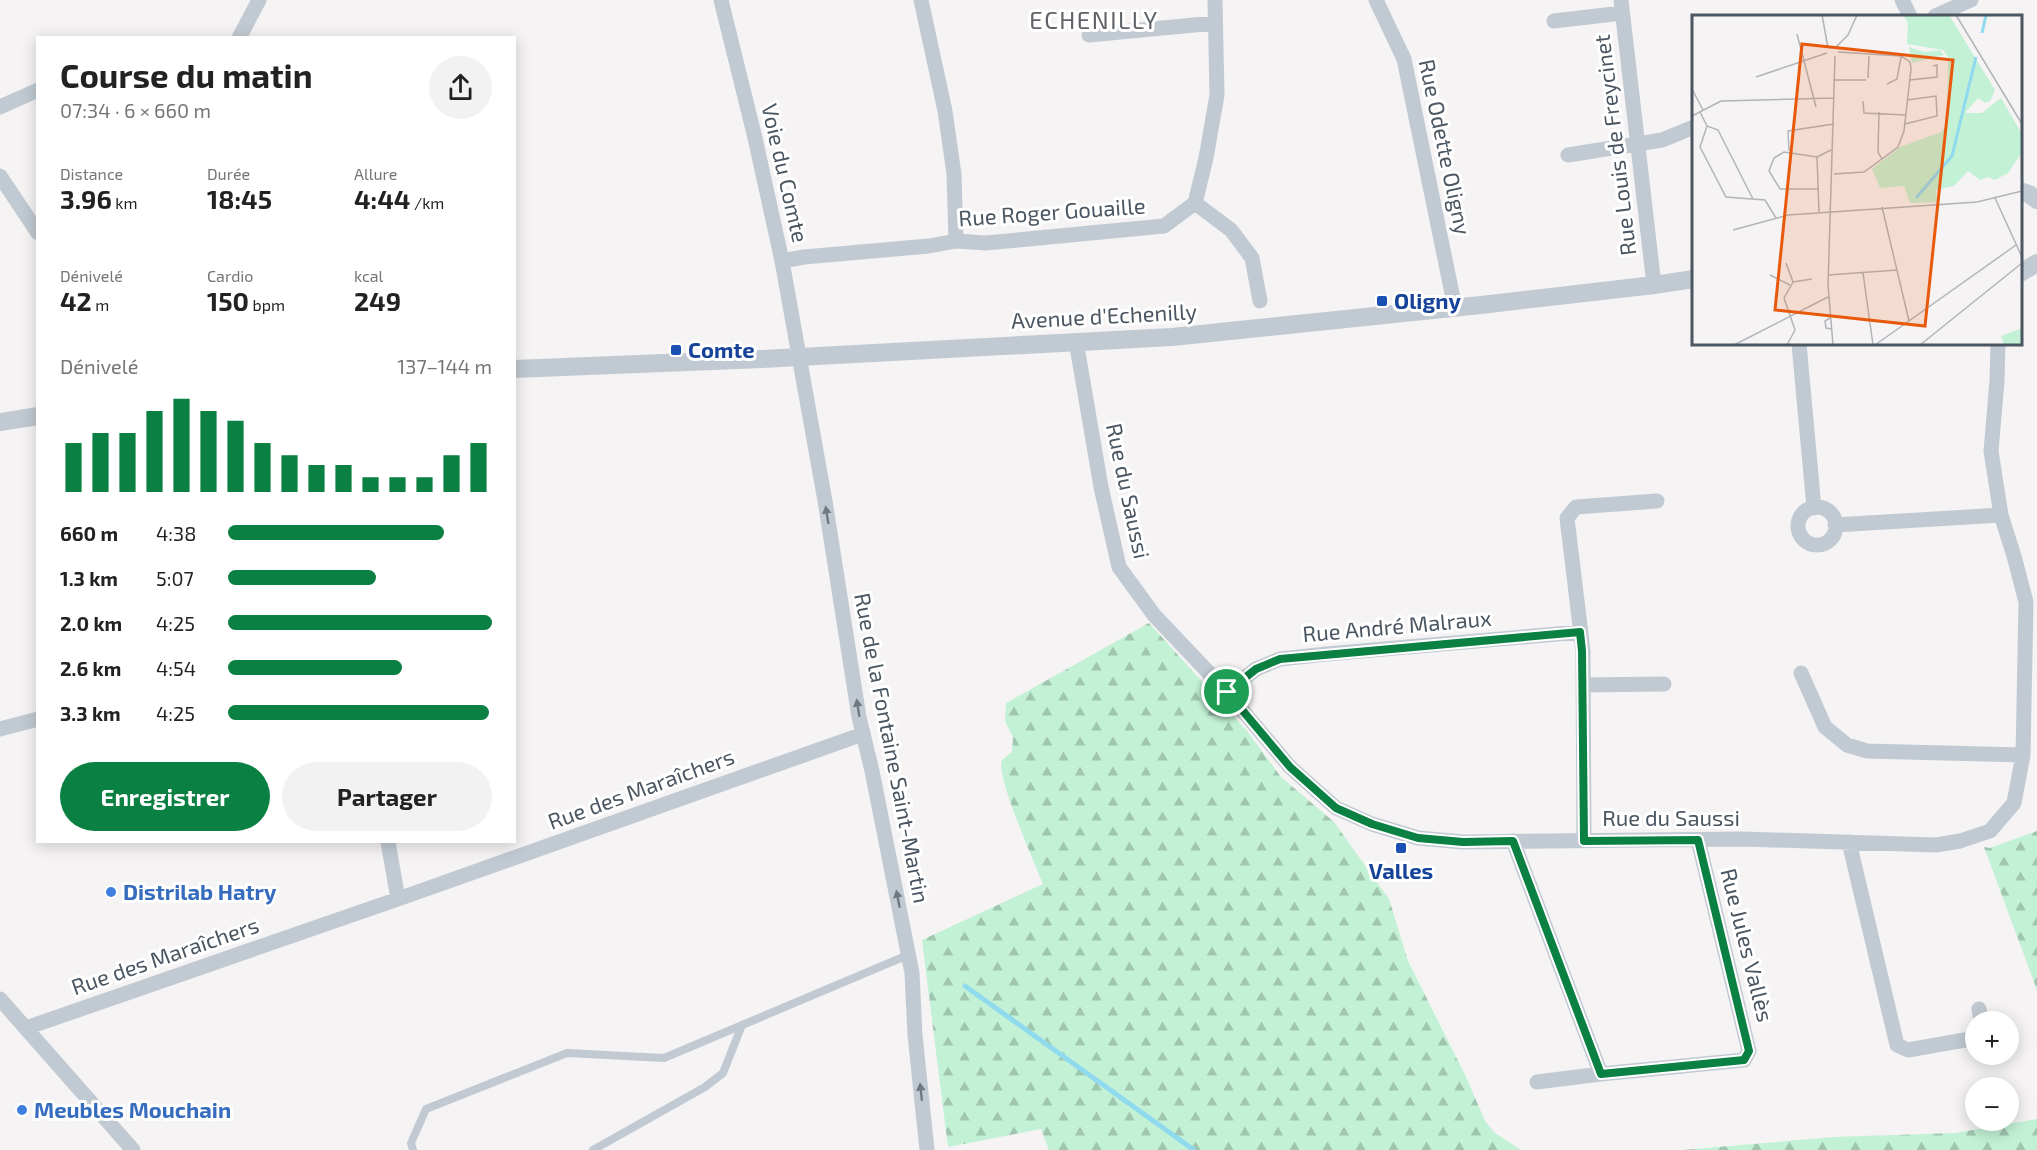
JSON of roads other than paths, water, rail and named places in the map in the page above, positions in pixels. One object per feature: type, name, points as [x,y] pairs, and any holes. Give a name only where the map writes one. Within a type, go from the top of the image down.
[{"type":"street","points":[[240,36],[259,0]]},
{"type":"street","name":"Voie du Comte","points":[[721,0],[782,261],[799,357]]},
{"type":"street","points":[[921,0],[945,111],[954,174],[956,241]]},
{"type":"street","points":[[1215,0],[1217,95],[1206,158],[1195,202],[1231,230],[1252,258],[1260,301]]},
{"type":"street","name":"Rue Odette Oligny","points":[[1376,0],[1404,59],[1455,308]]},
{"type":"street","points":[[1902,0],[1910,15]]},
{"type":"street","points":[[1937,15],[1971,0]]},
{"type":"street","points":[[1554,21],[1622,7]]},
{"type":"street","name":"Rue Louis de Freycinet","points":[[1622,7],[1654,285]]},
{"type":"street","points":[[1089,35],[1215,23]]},
{"type":"street","points":[[0,107],[36,91]]},
{"type":"street","points":[[1568,155],[1662,140],[1692,129]]},
{"type":"street","points":[[0,176],[36,230]]},
{"type":"street","name":"Rue Roger Gouaille","points":[[782,261],[929,246],[956,241],[986,243],[1164,226],[1195,202]]},
{"type":"street","points":[[2022,272],[2037,263]]},
{"type":"street","name":"Avenue d'Echenilly","points":[[516,369],[799,357],[1172,337],[1455,308],[1692,279]]},
{"type":"street","name":"Rue du Saussi","points":[[1076,341],[1101,487],[1119,567],[1154,615],[1227,692],[1290,767],[1336,808],[1372,824],[1418,838],[1463,842],[1698,840],[1936,845],[1960,841],[1990,831],[2014,803],[2023,755],[2026,602],[2001,515],[1991,451],[1998,345]]},
{"type":"street","points":[[1799,345],[1814,508]]},
{"type":"street","name":"Rue de la Fontaine Saint-Martin","points":[[799,357],[863,734],[912,973],[915,1035],[927,1150]]},
{"type":"street","points":[[0,422],[36,416]]},
{"type":"street","points":[[1584,841],[1583,685],[1580,632],[1567,518],[1576,507],[1657,501]]},
{"type":"street","points":[[1814,508],[1821,508],[1831,514],[1835,525],[1832,537],[1822,544],[1810,544],[1805,541],[1798,524],[1803,513],[1814,508]]},
{"type":"street","points":[[1835,525],[2001,515]]},
{"type":"street","name":"Rue André Malraux","points":[[1227,692],[1256,669],[1280,659],[1580,632]]},
{"type":"street","points":[[1801,673],[1825,728],[1847,746],[1867,751],[2023,755]]},
{"type":"street","points":[[1583,685],[1664,684]]},
{"type":"street","points":[[0,729],[36,720]]},
{"type":"street","name":"Rue des Maraîchers","points":[[26,1028],[863,734]]},
{"type":"street","name":"Rue Jules Vallès","points":[[1537,1082],[1744,1060],[1749,1051],[1698,840]]},
{"type":"street","points":[[1513,841],[1601,1074]]},
{"type":"street","points":[[1849,842],[1897,1045],[1908,1050],[1965,1040]]},
{"type":"street","points":[[388,843],[398,899]]},
{"type":"street","points":[[0,999],[133,1150]]},
{"type":"lane","points":[[413,1150],[411,1143],[426,1109],[567,1053],[664,1058],[908,955]]},
{"type":"lane","points":[[593,1150],[705,1087],[723,1073],[742,1026]]},
{"type":"waterway","points":[[965,986],[1194,1150]]},
{"type":"place","name":"Oligny","points":[[1382,301]]},
{"type":"place","name":"Comte","points":[[676,350]]},
{"type":"place","name":"Valles","points":[[1401,848]]},
{"type":"place","name":"Distrilab Hatry","points":[[111,892]]},
{"type":"place","name":"Meubles Mouchain","points":[[22,1110]]},
{"type":"district","name":"ECHENILLY","points":[[1094,21]]}]
